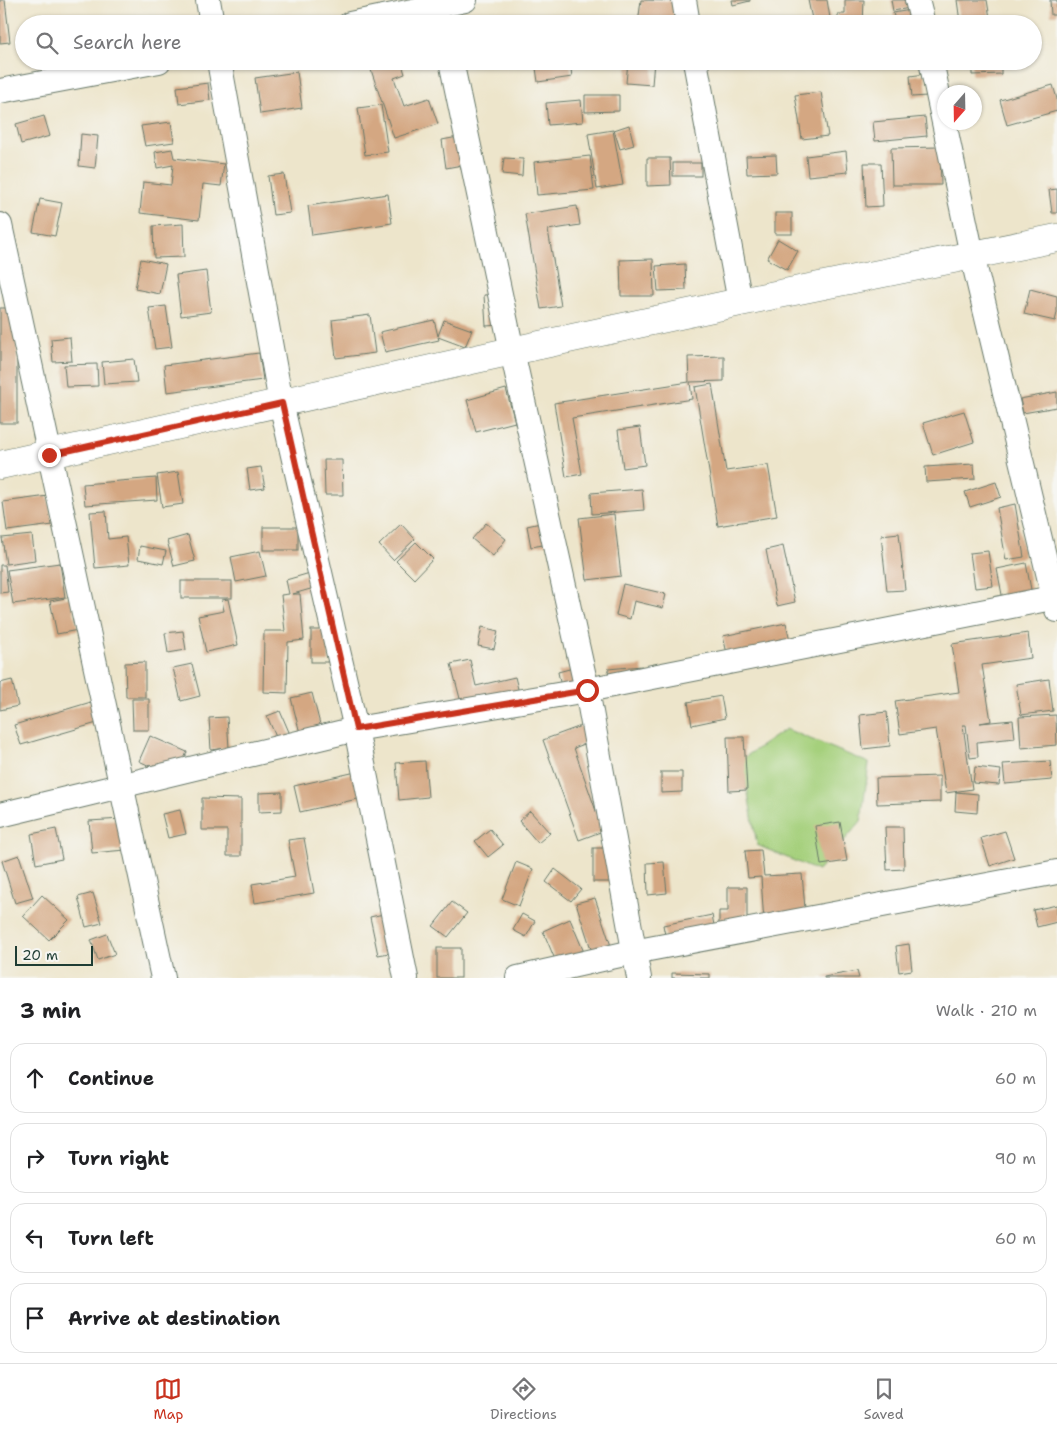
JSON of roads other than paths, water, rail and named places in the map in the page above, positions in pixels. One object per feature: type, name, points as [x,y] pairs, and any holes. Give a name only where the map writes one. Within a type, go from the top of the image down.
[{"type":"street","points":[[208,0],[210,15]]},
{"type":"street","points":[[408,15],[441,10],[466,0]]},
{"type":"street","points":[[684,0],[686,15]]},
{"type":"street","points":[[918,0],[920,15]]},
{"type":"street","points":[[0,91],[111,70]]},
{"type":"street","points":[[221,70],[282,403],[356,729],[406,978]]},
{"type":"street","points":[[453,70],[512,351],[587,690],[639,978]]},
{"type":"street","points":[[697,70],[740,302]]},
{"type":"street","points":[[0,815],[356,729],[587,690],[1056,601],[972,255],[932,70]]},
{"type":"street","points":[[0,225],[163,978]]},
{"type":"street","points":[[0,465],[740,302],[1057,238]]},
{"type":"street","points":[[518,978],[633,952],[1057,872]]}]
